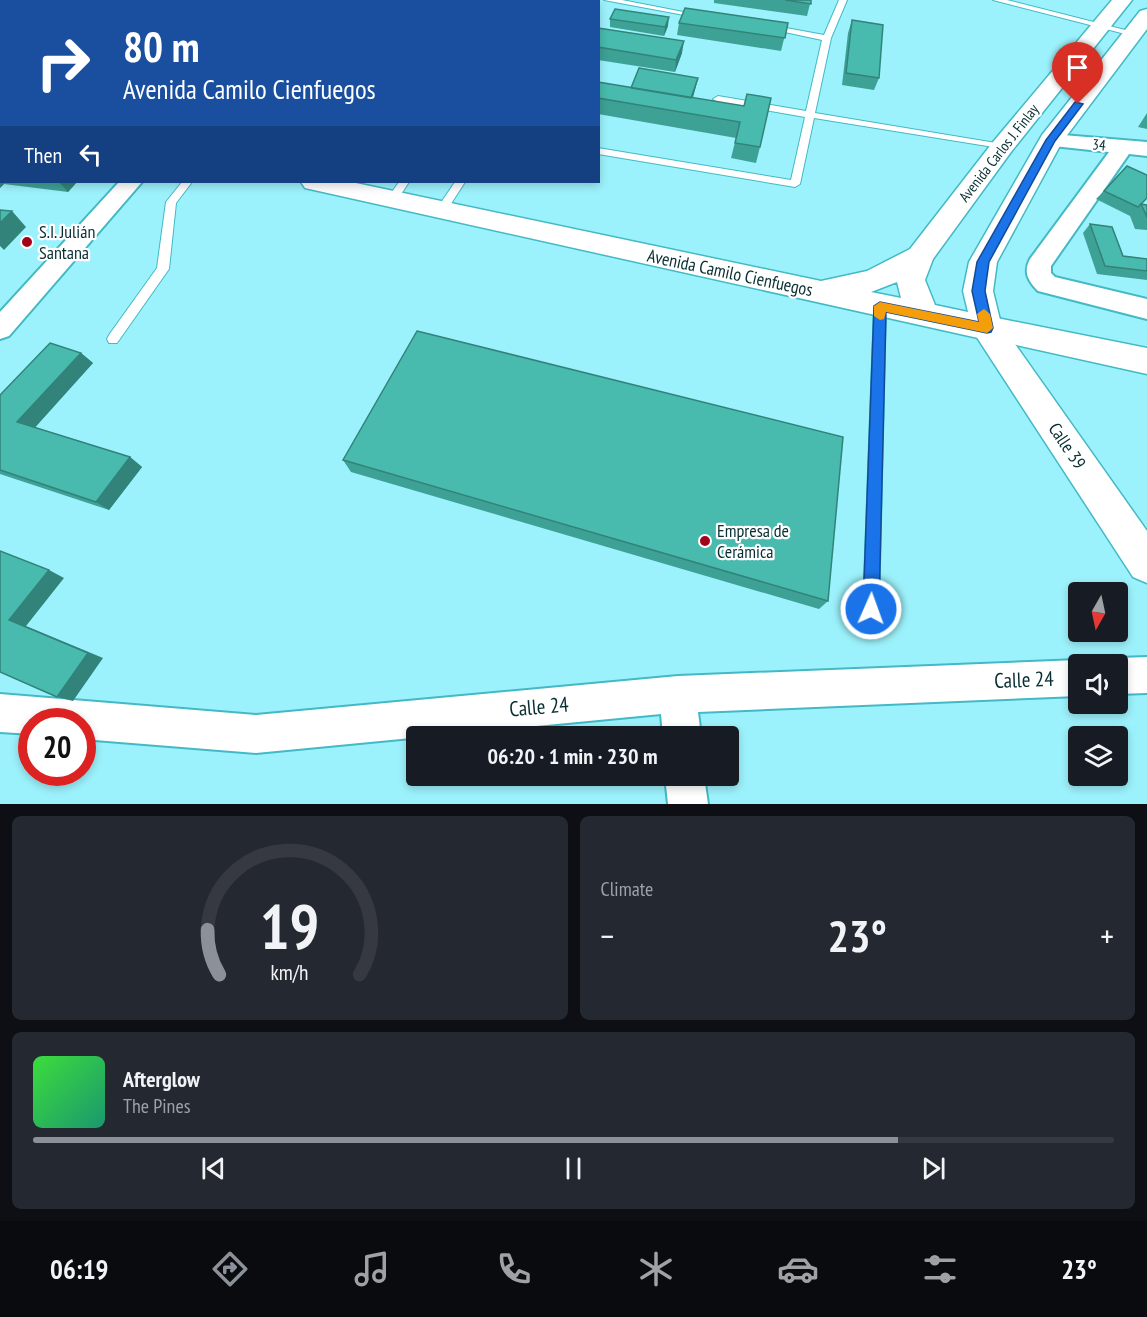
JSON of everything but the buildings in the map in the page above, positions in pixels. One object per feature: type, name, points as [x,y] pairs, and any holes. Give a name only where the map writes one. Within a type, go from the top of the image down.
[{"type":"main road","name":"Avenida Carlos J. Finlay","points":[[926,316],[915,296],[911,280],[920,256],[1002,147],[1122,0]]},
{"type":"main road","name":"Avenida Carlos J. Finlay","points":[[987,328],[978,291],[983,262],[1051,140],[1140,24]]},
{"type":"main road","name":"Avenida Camilo Cienfuegos","points":[[324,183],[398,190],[441,210],[926,316],[1147,361]]},
{"type":"main road","points":[[810,291],[858,287],[895,273],[920,256]]},
{"type":"main road","name":"Calle 39","points":[[987,328],[1147,564]]},
{"type":"street","name":"34","points":[[1051,140],[1147,149]]},
{"type":"street","points":[[1123,147],[1039,265],[1039,276],[1047,284],[1147,309]]},
{"type":"street","points":[[0,329],[130,183]]},
{"type":"street","points":[[1128,676],[1147,675]]},
{"type":"street","name":"Calle 24","points":[[0,713],[256,734],[678,694],[1068,678]]},
{"type":"street","points":[[678,694],[681,726]]},
{"type":"street","points":[[686,786],[688,804]]},
{"type":"lane","points":[[608,0],[712,18]]},
{"type":"lane","points":[[600,151],[795,184],[827,38],[843,0]]},
{"type":"lane","points":[[997,0],[1101,26],[1140,24]]},
{"type":"lane","points":[[758,26],[827,38]]},
{"type":"lane","points":[[718,99],[1002,147]]},
{"type":"lane","points":[[112,339],[163,269],[171,202],[186,183]]},
{"type":"lane","points":[[441,210],[459,183]]},
{"type":"lane","points":[[871,609],[880,306]]},
{"type":"slow traffic","points":[[880,316],[880,306],[987,328],[984,314]]},
{"type":"place","name":"S.I. Julián Santana","points":[[27,242]]},
{"type":"place","name":"Empresa de Cerámica","points":[[705,541]]},
{"type":"route","points":[[871,609],[880,306],[987,328],[978,291],[983,262],[1051,140],[1078,104]]}]
